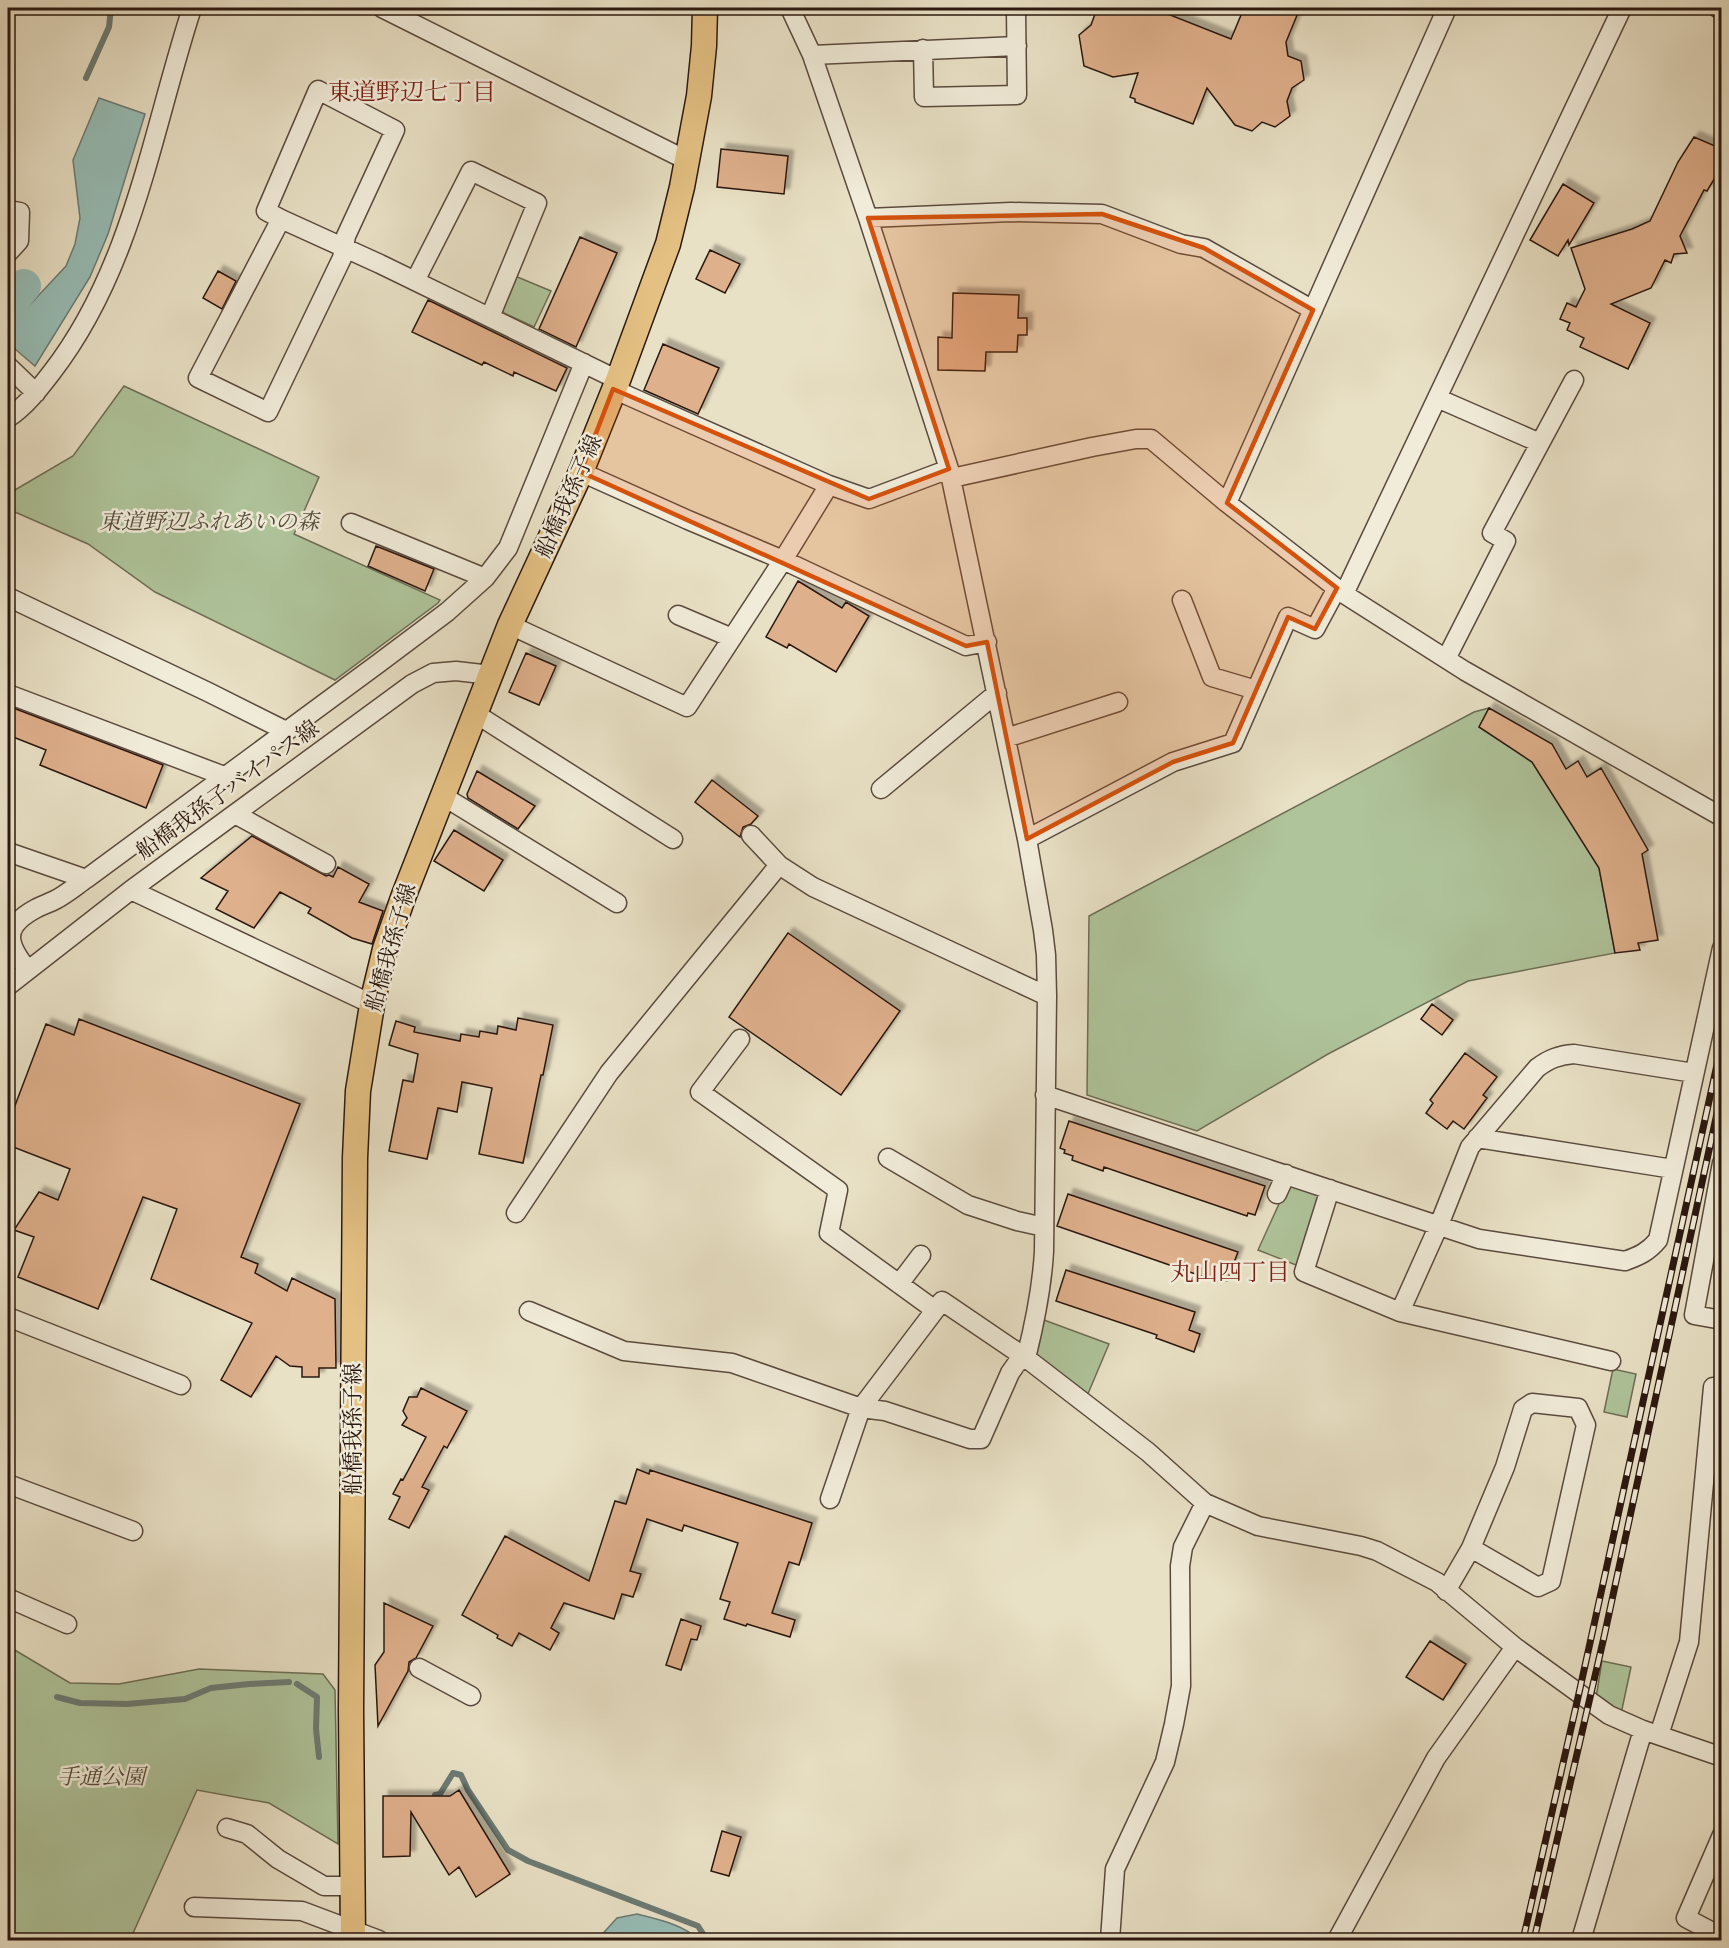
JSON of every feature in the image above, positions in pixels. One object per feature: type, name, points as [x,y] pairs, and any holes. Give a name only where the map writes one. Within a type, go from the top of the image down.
[{"type":"main road","name":"船橋我孫子線","points":[[353,1936],[351,1697],[355,1158],[358,1091],[373,999],[385,949],[404,895],[510,625],[581,472],[668,244],[699,96],[705,8]]},
{"type":"street","points":[[8,418],[36,393],[67,353],[102,292],[146,172],[162,107],[192,8]]},
{"type":"street","points":[[382,8],[687,161]]},
{"type":"street","points":[[530,1311],[624,1351],[732,1363],[861,1408],[885,1412],[970,1439],[981,1439],[1010,1373],[1017,1363],[1026,1358],[1037,1313],[1042,1278],[1044,1227],[1047,996],[1043,930],[1027,839],[951,473],[812,55],[790,8]]},
{"type":"street","points":[[923,49],[924,98],[1017,95],[1016,8]]},
{"type":"street","points":[[1227,503],[1447,8]]},
{"type":"street","points":[[1027,839],[1173,762],[1233,743],[1288,617],[1315,629],[1340,591],[1437,398],[1622,8]]},
{"type":"street","points":[[812,55],[1017,46]]},
{"type":"street","points":[[281,219],[198,378],[268,412],[342,258],[343,247],[346,236],[395,130],[318,90],[266,211],[281,219],[343,247],[415,281],[584,363],[616,385],[829,485],[869,499],[951,473],[1136,439],[1151,439],[1227,503],[1340,591],[1446,659],[1722,817]]},
{"type":"street","points":[[415,281],[471,171],[528,198],[537,203],[490,317]]},
{"type":"street","points":[[8,210],[20,213],[18,241],[8,254]]},
{"type":"street","points":[[868,218],[1011,212],[1102,214],[1181,244],[1204,248],[1313,310]]},
{"type":"street","points":[[28,970],[14,953],[9,930],[17,920],[55,900],[86,879],[447,612],[485,578],[508,548],[584,363]]},
{"type":"street","points":[[8,366],[36,393]]},
{"type":"street","points":[[1446,659],[1506,541],[1492,533],[1574,380]]},
{"type":"street","points":[[1437,398],[1540,443]]},
{"type":"street","points":[[581,472],[783,560],[966,646],[987,642]]},
{"type":"street","points":[[510,625],[687,707],[829,485]]},
{"type":"street","points":[[351,523],[485,578]]},
{"type":"street","points":[[8,597],[286,731]]},
{"type":"street","points":[[1182,600],[1212,677],[1256,690]]},
{"type":"street","points":[[678,615],[732,638]]},
{"type":"street","name":"船橋我孫子バイパス線","points":[[8,986],[131,890],[412,684],[434,673],[456,671],[491,675]]},
{"type":"street","points":[[881,789],[997,693]]},
{"type":"street","points":[[8,694],[224,776]]},
{"type":"street","points":[[1006,738],[1118,702]]},
{"type":"street","points":[[476,714],[673,839]]},
{"type":"street","points":[[443,796],[617,903]]},
{"type":"street","points":[[235,814],[326,864]]},
{"type":"street","points":[[752,835],[780,865],[813,887],[1047,996]]},
{"type":"street","points":[[8,852],[86,879]]},
{"type":"street","points":[[516,1213],[609,1072],[780,865]]},
{"type":"street","points":[[131,890],[361,999],[373,999]]},
{"type":"street","points":[[1046,1095],[1479,1239],[1625,1260],[1642,1255],[1658,1240],[1722,948]]},
{"type":"street","points":[[740,1039],[700,1092],[838,1190],[829,1233],[935,1310]]},
{"type":"street","points":[[1400,1312],[1439,1225],[1470,1147],[1537,1068],[1560,1055],[1574,1054],[1694,1073]]},
{"type":"street","points":[[1477,1138],[1673,1169]]},
{"type":"street","points":[[888,1158],[968,1205],[1044,1227]]},
{"type":"street","points":[[1722,1163],[1694,1315],[1722,1320]]},
{"type":"street","points":[[1277,1194],[1286,1174]]},
{"type":"street","points":[[1330,1189],[1304,1272],[1400,1312],[1611,1361]]},
{"type":"street","points":[[899,1284],[921,1255]]},
{"type":"street","points":[[830,1499],[861,1408],[942,1301],[1026,1358],[1148,1452],[1205,1503],[1258,1526],[1377,1551],[1437,1582],[1515,1647],[1609,1715],[1722,1757]]},
{"type":"street","points":[[8,1317],[181,1384]]},
{"type":"street","points":[[1584,1939],[1651,1732],[1689,1642],[1713,1387]]},
{"type":"street","points":[[1446,1591],[1472,1548],[1505,1467],[1523,1409],[1532,1403],[1578,1408],[1586,1425],[1551,1581],[1539,1587],[1472,1548]]},
{"type":"street","points":[[8,1484],[133,1531]]},
{"type":"street","points":[[1110,1941],[1115,1869],[1165,1762],[1174,1724],[1181,1686],[1180,1566],[1183,1547],[1205,1503]]},
{"type":"street","points":[[8,1598],[67,1624]]},
{"type":"street","points":[[1337,1941],[1436,1758],[1515,1647]]},
{"type":"street","points":[[419,1668],[471,1696]]},
{"type":"street","points":[[227,1828],[248,1834],[278,1859],[324,1886],[352,1886]]},
{"type":"street","points":[[1722,1835],[1686,1918],[1722,1937]]},
{"type":"street","points":[[194,1906],[302,1911],[353,1936],[379,1941]]},
{"type":"highlighted area","points":[[1102,214],[1204,248],[1313,310],[1227,503],[1337,588],[1315,629],[1288,617],[1233,743],[1173,762],[1027,839],[987,642],[966,646],[581,472],[613,389],[869,499],[949,469],[868,218]]},
{"type":"green space","points":[[515,276],[551,291],[534,327],[504,313],[500,303]]},
{"type":"green space","name":"東道野辺ふれあいの森","points":[[124,386],[319,477],[294,534],[440,600],[438,603],[335,680],[155,592],[88,544],[8,509],[8,494],[73,456]]},
{"type":"green space","points":[[1489,708],[1479,727],[1532,762],[1599,868],[1615,953],[1468,981],[1328,1054],[1197,1131],[1087,1095],[1089,916],[1474,712]]},
{"type":"green space","points":[[1289,1182],[1324,1193],[1301,1267],[1258,1250]]},
{"type":"green space","points":[[1044,1320],[1109,1344],[1087,1396],[1032,1355]]},
{"type":"green space","points":[[1613,1369],[1636,1374],[1627,1417],[1604,1412]]},
{"type":"green space","name":"手通公園","points":[[8,1646],[70,1683],[119,1684],[199,1669],[323,1674],[335,1690],[338,1844],[269,1803],[197,1790],[130,1940],[8,1940]]},
{"type":"green space","points":[[1602,1661],[1631,1667],[1621,1714],[1596,1698]]},
{"type":"water","points":[[99,98],[145,114],[108,234],[90,277],[35,366],[8,343],[8,328],[66,266],[75,244],[80,218],[73,160]]},
{"type":"water","points":[[637,1914],[678,1926],[698,1940],[597,1940],[617,1918]]},
{"type":"building","points":[[1094,8],[1164,8],[1165,13],[1231,39],[1244,8],[1300,8],[1286,42],[1288,56],[1301,61],[1304,80],[1292,88],[1287,101],[1290,116],[1275,127],[1262,122],[1252,131],[1235,125],[1207,88],[1193,124],[1135,102],[1135,99],[1130,97],[1138,73],[1113,77],[1084,66],[1079,35],[1091,25],[1095,14]]},
{"type":"building","points":[[1694,137],[1722,149],[1722,166],[1707,191],[1704,190],[1680,236],[1687,253],[1674,254],[1671,263],[1665,260],[1651,288],[1611,304],[1650,323],[1628,369],[1580,347],[1584,338],[1567,330],[1570,323],[1560,319],[1567,303],[1576,307],[1585,289],[1571,248],[1650,221],[1678,162]]},
{"type":"building","points":[[721,149],[788,156],[784,194],[717,187]]},
{"type":"building","points":[[1563,184],[1594,203],[1569,245],[1568,240],[1558,256],[1530,240]]},
{"type":"building","points":[[580,237],[617,253],[576,347],[539,329]]},
{"type":"building","points":[[710,250],[740,264],[725,293],[696,279]]},
{"type":"building","points":[[218,271],[236,281],[222,309],[203,298]]},
{"type":"building","points":[[953,293],[1019,295],[1018,318],[1027,318],[1027,335],[1018,335],[1017,352],[986,352],[985,371],[938,370],[938,337],[952,338]]},
{"type":"building","points":[[428,300],[567,368],[556,391],[514,372],[513,376],[484,362],[482,365],[412,332]]},
{"type":"building","points":[[663,344],[719,368],[698,414],[644,390]]},
{"type":"building","points":[[376,546],[434,569],[425,591],[368,566]]},
{"type":"building","points":[[798,581],[842,608],[846,602],[869,616],[836,672],[789,644],[787,648],[766,637]]},
{"type":"building","points":[[526,653],[556,666],[539,705],[509,692]]},
{"type":"building","points":[[8,706],[163,765],[146,808],[40,765],[46,750],[8,735]]},
{"type":"building","points":[[1489,708],[1552,744],[1566,769],[1578,761],[1587,777],[1601,768],[1648,850],[1642,854],[1658,940],[1638,943],[1640,950],[1615,953],[1599,868],[1532,762],[1479,727]]},
{"type":"building","points":[[477,771],[535,806],[518,829],[468,798],[467,794]]},
{"type":"building","points":[[712,780],[758,816],[751,824],[743,827],[740,837],[695,802]]},
{"type":"building","points":[[454,830],[503,860],[484,891],[434,861]]},
{"type":"building","points":[[252,836],[326,876],[333,877],[338,867],[369,884],[359,902],[383,911],[372,944],[352,938],[308,913],[311,908],[280,892],[254,928],[216,909],[228,891],[201,878]]},
{"type":"building","points":[[788,933],[900,1011],[841,1095],[729,1017]]},
{"type":"building","points":[[1432,1004],[1453,1020],[1442,1035],[1421,1019]]},
{"type":"building","points":[[518,1018],[553,1025],[523,1163],[479,1154],[492,1088],[462,1082],[457,1112],[438,1108],[427,1159],[389,1151],[403,1080],[413,1082],[418,1054],[389,1045],[396,1021],[415,1027],[414,1032],[460,1041],[461,1034],[479,1037],[480,1031],[497,1034],[498,1026],[516,1030]]},
{"type":"building","points":[[79,1019],[300,1104],[241,1257],[258,1264],[255,1273],[287,1291],[292,1278],[335,1299],[336,1368],[319,1368],[319,1377],[302,1377],[302,1367],[290,1366],[276,1356],[251,1397],[221,1380],[252,1323],[151,1279],[177,1209],[143,1197],[98,1309],[18,1277],[34,1237],[14,1230],[39,1192],[58,1200],[70,1169],[8,1145],[8,1124],[46,1024],[74,1035]]},
{"type":"building","points":[[1465,1053],[1497,1077],[1483,1095],[1487,1098],[1464,1129],[1453,1121],[1447,1129],[1426,1113],[1433,1103],[1430,1100]]},
{"type":"building","points":[[1069,1121],[1265,1186],[1255,1215],[1248,1213],[1247,1216],[1104,1167],[1103,1171],[1072,1160],[1073,1156],[1064,1153],[1065,1150],[1060,1148]]},
{"type":"building","points":[[1068,1194],[1238,1252],[1227,1281],[1221,1279],[1220,1282],[1207,1278],[1057,1226]]},
{"type":"building","points":[[1066,1270],[1195,1312],[1189,1330],[1200,1334],[1194,1352],[1156,1338],[1157,1335],[1056,1301]]},
{"type":"building","points":[[421,1388],[467,1411],[447,1448],[444,1446],[422,1487],[429,1490],[409,1528],[389,1519],[400,1497],[393,1494],[426,1437],[402,1425],[407,1418],[403,1411],[409,1397],[417,1397]]},
{"type":"building","points":[[637,1469],[649,1474],[650,1470],[812,1523],[799,1565],[789,1562],[772,1613],[795,1620],[790,1637],[724,1619],[730,1602],[720,1599],[738,1543],[684,1525],[682,1531],[647,1519],[630,1571],[641,1574],[633,1597],[622,1594],[614,1619],[564,1603],[551,1628],[559,1633],[550,1650],[519,1633],[512,1646],[497,1638],[498,1635],[462,1615],[505,1536],[589,1581],[615,1501],[626,1504]]},
{"type":"building","points":[[384,1603],[433,1626],[416,1658],[409,1662],[408,1671],[378,1726],[375,1665],[384,1652]]},
{"type":"building","points":[[681,1619],[701,1626],[697,1640],[691,1639],[681,1670],[666,1665]]},
{"type":"building","points":[[1430,1641],[1466,1664],[1443,1700],[1406,1677]]},
{"type":"building","points":[[459,1790],[510,1874],[476,1897],[459,1867],[449,1875],[411,1812],[410,1856],[383,1857],[383,1796],[450,1796]]},
{"type":"building","points":[[722,1831],[741,1837],[729,1876],[711,1871]]},
{"type":"waterway","points":[[86,78],[109,27],[111,8]]},
{"type":"waterway","points":[[8,306],[24,286]]},
{"type":"waterway","points":[[57,1697],[80,1703],[127,1704],[185,1699],[211,1688],[289,1682]]},
{"type":"waterway","points":[[297,1684],[317,1697],[316,1729],[319,1757]]},
{"type":"waterway","points":[[435,1795],[440,1794],[453,1773],[461,1775],[468,1790],[508,1850],[528,1861],[698,1926],[707,1940]]},
{"type":"railway","points":[[1523,1940],[1722,1042]]},
{"type":"railway","points":[[1534,1940],[1604,1637],[1722,1090]]},
{"type":"district","name":"東道野辺七丁目","points":[[412,92]]},
{"type":"district","name":"丸山四丁目","points":[[1230,1272]]}]
